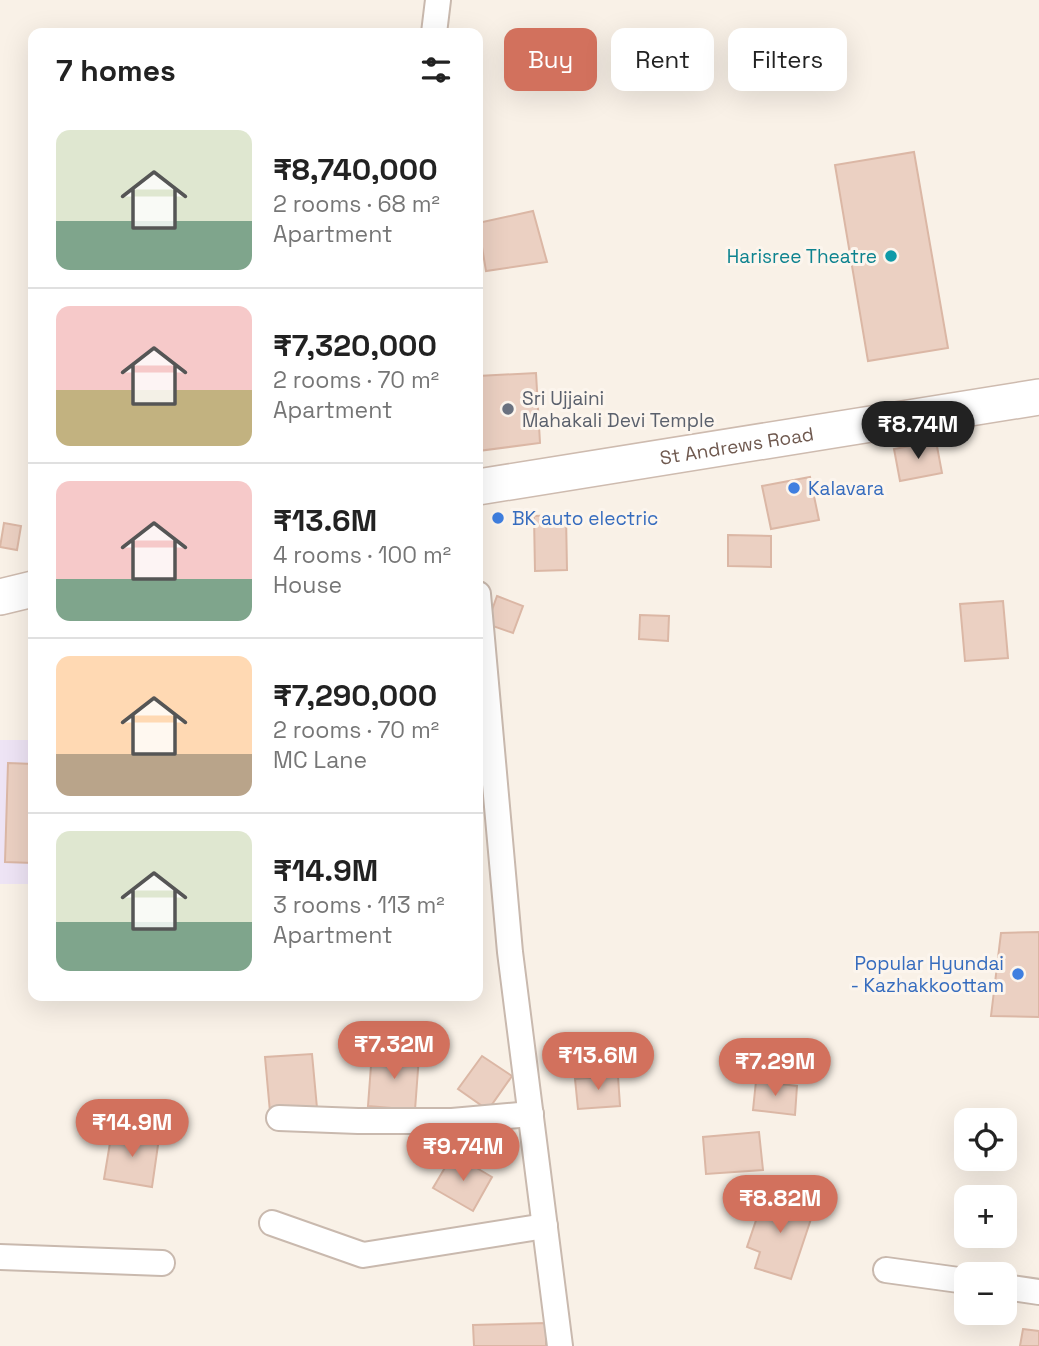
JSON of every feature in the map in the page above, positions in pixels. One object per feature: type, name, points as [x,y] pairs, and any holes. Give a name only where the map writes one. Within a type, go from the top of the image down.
[{"type":"main road","name":"St Andrews Road","points":[[483,485],[1039,397]]},
{"type":"main road","points":[[0,597],[28,590]]},
{"type":"street","points":[[435,28],[438,0]]},
{"type":"street","points":[[483,650],[510,952],[560,1346]]},
{"type":"street","points":[[279,1118],[452,1121],[531,1114]]},
{"type":"street","points":[[272,1223],[363,1255],[545,1226]]},
{"type":"street","points":[[0,1257],[162,1263]]},
{"type":"street","points":[[886,1270],[954,1279]]},
{"type":"street","points":[[1017,1289],[1039,1292]]},
{"type":"shaded area","points":[[0,740],[28,740],[28,884],[0,884]]},
{"type":"building","name":"Harisree Theatre","points":[[914,152],[948,348],[868,361],[835,165]]},
{"type":"building","points":[[533,211],[547,262],[486,271],[483,222]]},
{"type":"building","name":"Sri Ujjaini Mahakali Devi Temple","points":[[536,373],[540,443],[483,450],[483,376]]},
{"type":"building","points":[[936,441],[942,473],[900,481],[894,449]]},
{"type":"building","points":[[810,477],[819,520],[771,529],[762,486]]},
{"type":"building","points":[[566,515],[567,570],[535,571],[534,516]]},
{"type":"building","points":[[4,523],[21,526],[17,550],[0,547]]},
{"type":"building","points":[[728,535],[771,536],[771,567],[728,566]]},
{"type":"building","points":[[497,596],[523,606],[513,633],[487,624]]},
{"type":"building","points":[[1003,601],[1008,658],[965,661],[960,604]]},
{"type":"building","points":[[640,615],[669,616],[668,641],[639,639]]},
{"type":"building","points":[[8,763],[28,764],[28,863],[5,862]]},
{"type":"building","name":"Popular Hyundai - Kazhakkoottam","points":[[1039,932],[1039,1017],[991,1016],[1001,933]]},
{"type":"building","points":[[372,1052],[419,1056],[415,1110],[368,1106]]},
{"type":"building","points":[[312,1054],[317,1108],[270,1112],[265,1057]]},
{"type":"building","points":[[482,1056],[512,1076],[488,1110],[458,1089]]},
{"type":"building","points":[[618,1076],[620,1106],[578,1109],[575,1079]]},
{"type":"building","points":[[756,1081],[797,1086],[795,1115],[753,1110]]},
{"type":"building","points":[[112,1131],[159,1138],[152,1187],[104,1179]]},
{"type":"building","points":[[759,1132],[763,1170],[706,1174],[703,1137]]},
{"type":"building","points":[[453,1154],[492,1177],[473,1211],[433,1188]]},
{"type":"building","points":[[765,1194],[814,1210],[791,1279],[755,1268],[760,1252],[747,1247]]},
{"type":"building","points":[[546,1323],[546,1346],[474,1346],[473,1325]]},
{"type":"building","points":[[1023,1329],[1039,1331],[1039,1346],[1020,1346]]},
{"type":"place","name":"Harisree Theatre","points":[[891,256]]},
{"type":"place","name":"Sri Ujjaini Mahakali Devi Temple","points":[[508,409]]},
{"type":"place","name":"Kalavara","points":[[794,488]]},
{"type":"place","name":"BK auto electric","points":[[498,518]]},
{"type":"place","name":"Popular Hyundai - Kazhakkoottam","points":[[1018,974]]}]
